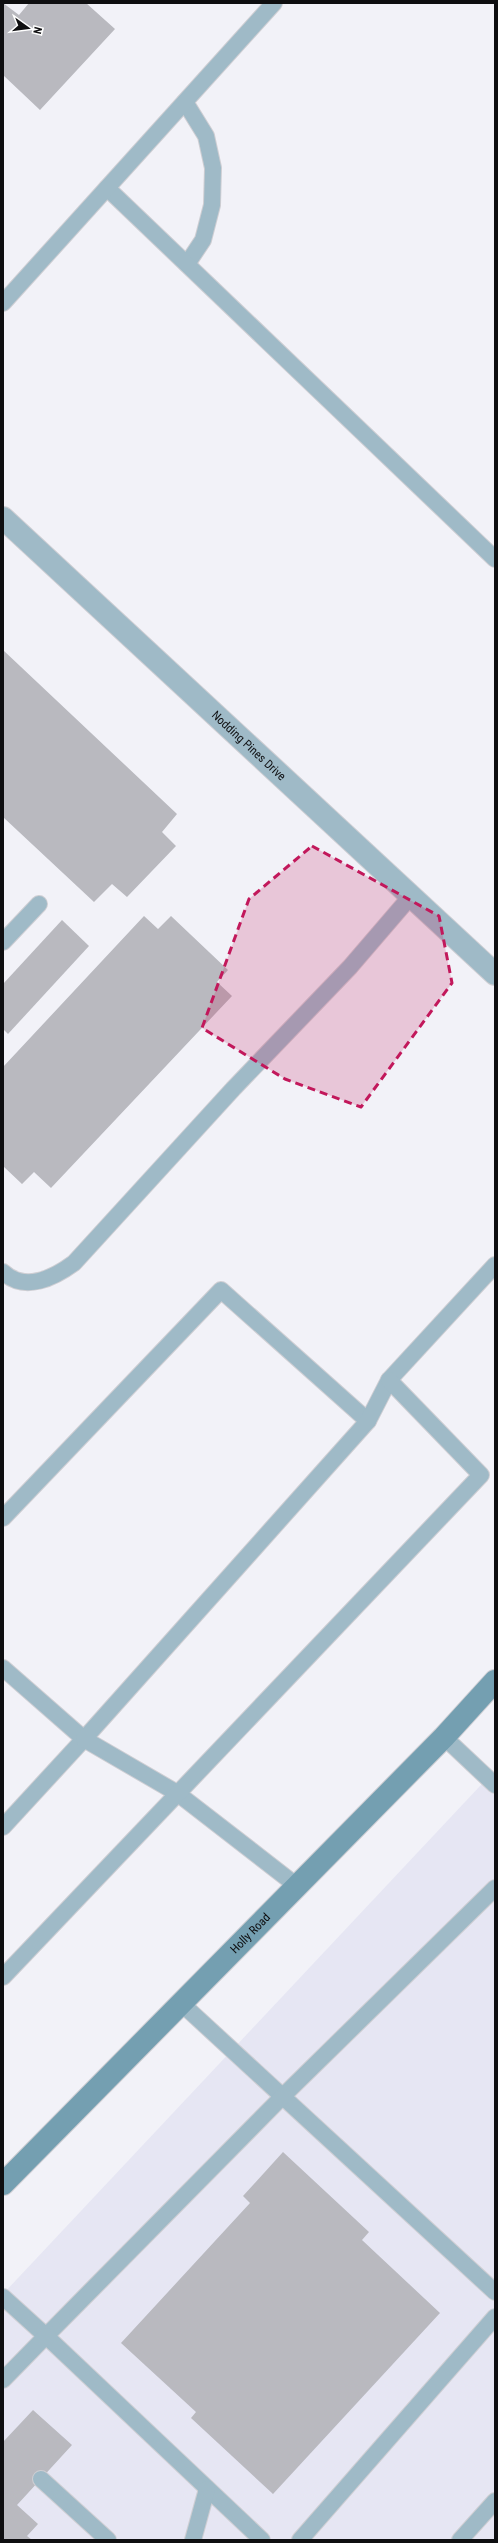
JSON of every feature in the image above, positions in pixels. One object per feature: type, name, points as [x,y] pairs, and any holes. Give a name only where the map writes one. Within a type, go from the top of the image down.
[{"type":"main road","name":"Holly Road","points":[[3,2184],[444,1737],[495,1681]]},
{"type":"street","name":"Nodding Pines Drive","points":[[3,518],[495,974]]},
{"type":"lane","points":[[3,303],[274,3]]},
{"type":"lane","points":[[185,102],[206,136],[213,168],[212,205],[203,240],[187,264]]},
{"type":"lane","points":[[107,188],[495,559]]},
{"type":"lane","points":[[3,1272],[8,1277],[32,1282],[56,1277],[74,1262],[233,1089],[350,967],[411,896]]},
{"type":"lane","points":[[3,942],[39,904]]},
{"type":"lane","points":[[3,1827],[84,1739],[368,1421],[389,1380],[495,1265]]},
{"type":"lane","points":[[3,1518],[221,1290],[368,1421]]},
{"type":"lane","points":[[3,1976],[481,1475],[389,1380]]},
{"type":"lane","points":[[3,1668],[84,1739],[176,1793],[297,1886]]},
{"type":"lane","points":[[444,1737],[495,1785]]},
{"type":"lane","points":[[3,2380],[283,2096],[495,1888]]},
{"type":"lane","points":[[182,2003],[495,2292]]},
{"type":"lane","points":[[3,2297],[262,2540]]},
{"type":"lane","points":[[300,2540],[495,2317]]},
{"type":"lane","points":[[41,2479],[108,2540]]},
{"type":"lane","points":[[193,2540],[207,2489]]},
{"type":"lane","points":[[460,2540],[495,2500]]},
{"type":"highlighted area","points":[[312,846],[439,916],[452,983],[361,1107],[285,1079],[202,1028],[249,899]]},
{"type":"shaded area","points":[[495,1770],[495,2540],[3,2540],[3,2294]]},
{"type":"building","points":[[3,3],[19,15],[29,3],[86,3],[115,29],[40,110],[3,75]]},
{"type":"building","points":[[3,650],[177,814],[162,832],[176,846],[127,897],[112,884],[94,902],[3,817]]},
{"type":"building","points":[[144,916],[158,929],[171,916],[228,970],[217,982],[232,996],[51,1188],[34,1172],[22,1184],[3,1166],[3,1067]]},
{"type":"building","points":[[62,920],[89,946],[8,1034],[3,1029],[3,984]]},
{"type":"building","points":[[283,2152],[369,2232],[362,2240],[440,2313],[273,2494],[191,2418],[196,2412],[121,2343],[250,2203],[243,2196]]},
{"type":"building","points":[[33,2410],[72,2445],[17,2505],[38,2524],[27,2536],[32,2540],[3,2540],[3,2442]]}]
